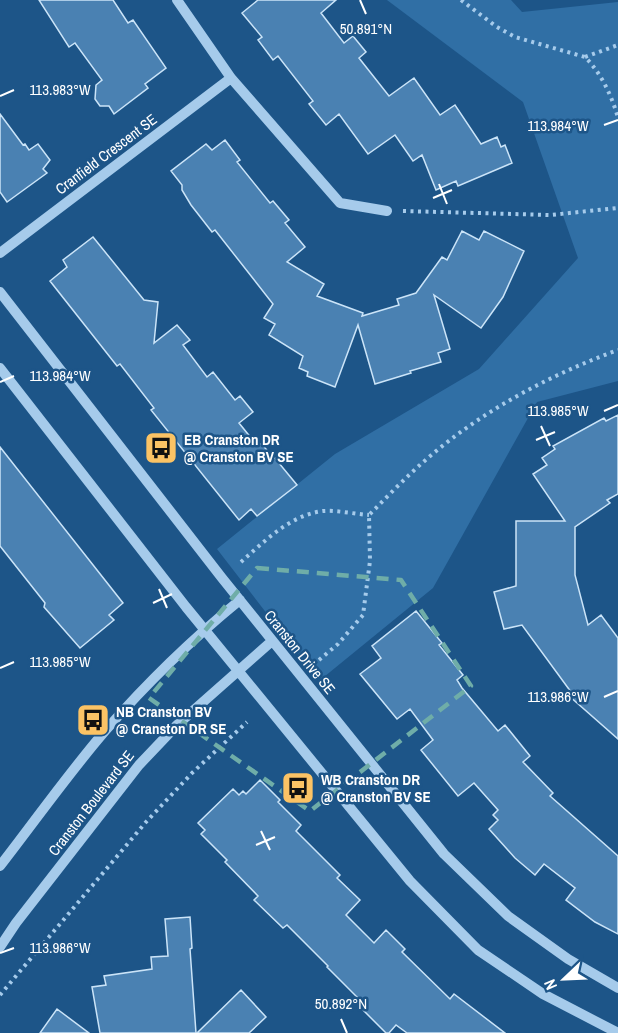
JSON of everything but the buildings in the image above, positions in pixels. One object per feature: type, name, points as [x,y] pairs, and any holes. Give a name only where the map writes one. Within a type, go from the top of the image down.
[{"type":"street","points":[[177,0],[231,78],[340,203],[387,211]]},
{"type":"street","name":"Cranfield Crescent SE","points":[[0,254],[231,78]]},
{"type":"street","name":"Cranston Drive SE","points":[[0,292],[240,600],[444,854],[508,916],[568,959],[618,988]]},
{"type":"street","points":[[0,368],[204,629],[410,881],[478,950],[543,994],[618,1033]]},
{"type":"street","points":[[0,866],[103,733],[145,686],[204,629],[240,600]]},
{"type":"street","name":"Cranston Boulevard SE","points":[[0,947],[16,923],[139,765],[177,725],[272,640]]},
{"type":"path","points":[[461,0],[497,27],[516,37],[585,57],[592,64],[608,91],[618,118]]},
{"type":"path","points":[[585,57],[618,45]]},
{"type":"path","points":[[387,211],[550,215],[618,208]]},
{"type":"path","points":[[319,660],[338,644],[363,615],[370,561],[369,515],[422,463],[486,414],[550,378],[618,350]]},
{"type":"path","points":[[241,562],[277,531],[303,515],[324,511],[369,515]]},
{"type":"path","points":[[0,995],[146,822],[192,773],[247,722]]},
{"type":"highlighted area","points":[[257,568],[401,580],[471,686],[310,811],[149,698]]},
{"type":"shaded area","points":[[387,0],[511,0],[522,12],[618,2],[618,381],[537,402],[433,588],[319,681],[217,549],[335,454],[479,369],[578,258],[523,102]]},
{"type":"place","name":"EB Cranston DR @ Cranston BV SE","points":[[161,448]]},
{"type":"place","name":"NB Cranston BV @ Cranston DR SE","points":[[93,720]]},
{"type":"place","name":"WB Cranston DR @ Cranston BV SE","points":[[298,788]]}]
